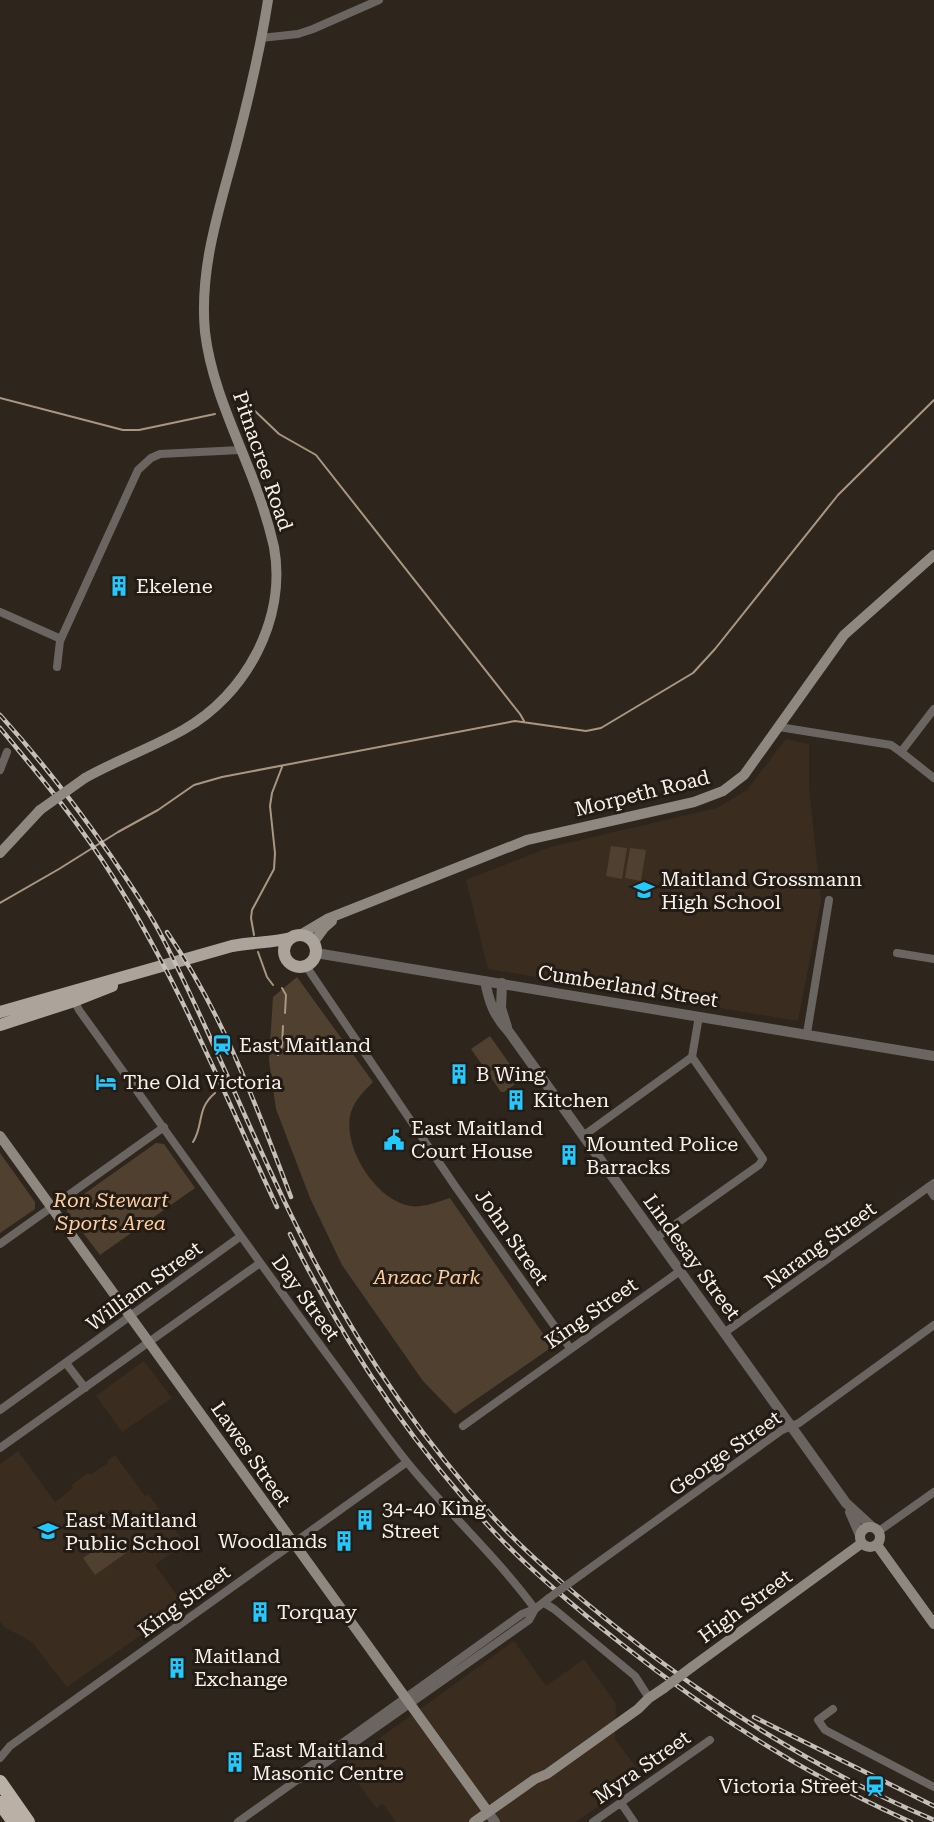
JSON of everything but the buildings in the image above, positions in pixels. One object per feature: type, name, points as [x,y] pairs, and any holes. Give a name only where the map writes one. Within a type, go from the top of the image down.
[{"type":"highway","points":[[0,1782],[28,1822]]},
{"type":"highway","points":[[0,1803],[14,1822]]},
{"type":"main road","name":"Pitnacree Road","points":[[0,853],[40,810],[85,778],[184,730],[212,711],[247,671],[261,645],[271,613],[275,581],[274,549],[266,517],[214,377],[205,333],[204,288],[208,254],[249,98],[268,0]]},
{"type":"main road","name":"Morpeth Road","points":[[296,937],[317,924],[527,840],[694,802],[723,791],[744,775],[844,636],[934,555]]},
{"type":"main road","name":"Morpeth Road","points":[[315,948],[324,928],[339,915]]},
{"type":"main road","points":[[286,960],[285,947],[296,937]]},
{"type":"main road","points":[[0,1025],[107,981],[126,978],[232,946],[308,937],[315,948],[312,962],[306,966],[295,966],[276,950],[264,944]]},
{"type":"main road","points":[[0,1012],[72,996]]},
{"type":"main road","name":"Lawes Street","points":[[0,1136],[488,1812]]},
{"type":"main road","points":[[864,1528],[875,1528],[881,1538],[877,1545],[870,1547],[861,1539],[864,1528]]},
{"type":"main road","name":"High Street","points":[[474,1822],[535,1779],[548,1774],[638,1709],[649,1698],[861,1539]]},
{"type":"main road","points":[[877,1545],[934,1624]]},
{"type":"street","points":[[261,38],[298,34],[379,0]]},
{"type":"street","points":[[57,667],[61,639],[138,470],[144,463],[160,454],[240,450]]},
{"type":"street","points":[[0,612],[61,639]]},
{"type":"street","points":[[901,752],[934,709]]},
{"type":"street","points":[[779,727],[891,746],[934,778]]},
{"type":"street","points":[[0,770],[7,752]]},
{"type":"street","points":[[807,1033],[829,900]]},
{"type":"street","name":"Cumberland Street","points":[[315,948],[485,981],[934,1056]]},
{"type":"street","points":[[897,953],[934,959]]},
{"type":"street","name":"John Street","points":[[306,966],[455,1186],[570,1348]]},
{"type":"street","name":"Lindesay Street","points":[[485,981],[492,1010],[846,1503],[875,1528]]},
{"type":"street","name":"Lindesay Street","points":[[502,983],[501,1008],[509,1032]]},
{"type":"street","name":"Day Street","points":[[72,996],[79,1010],[260,1263],[407,1462],[506,1572],[535,1609]]},
{"type":"street","points":[[583,1136],[692,1057],[699,1016]]},
{"type":"street","points":[[656,1238],[759,1165],[763,1159],[692,1057]]},
{"type":"street","points":[[0,1244],[164,1127]]},
{"type":"street","points":[[931,1185],[934,1196]]},
{"type":"street","name":"Narang Street","points":[[724,1333],[931,1185]]},
{"type":"street","name":"William Street","points":[[0,1410],[241,1236]]},
{"type":"street","points":[[0,1448],[4,1442],[85,1388],[260,1263]]},
{"type":"street","name":"King Street","points":[[463,1426],[680,1271]]},
{"type":"street","name":"George Street","points":[[238,1822],[297,1780],[307,1776],[407,1701],[529,1620],[535,1609],[546,1600],[782,1430],[799,1423],[934,1325]]},
{"type":"street","points":[[66,1364],[85,1388]]},
{"type":"street","name":"King Street","points":[[0,1750],[10,1746],[407,1462]]},
{"type":"street","points":[[875,1528],[934,1492]]},
{"type":"street","name":"Lindesay Street","points":[[846,1503],[861,1539]]},
{"type":"street","points":[[546,1600],[635,1676],[649,1698]]},
{"type":"street","points":[[833,1709],[818,1720],[825,1730],[934,1787]]},
{"type":"street","name":"Myra Street","points":[[592,1822],[710,1740]]},
{"type":"street","name":"King Street","points":[[0,1758],[10,1746]]},
{"type":"street","points":[[621,1803],[634,1822]]},
{"type":"street","name":"Lawes Street","points":[[488,1812],[495,1822]]},
{"type":"shaded area","name":"Maitland Grossmann High School","points":[[786,739],[809,744],[809,787],[821,901],[798,1021],[488,969],[466,880],[550,847],[717,808],[747,790]]},
{"type":"shaded area","points":[[144,1361],[172,1398],[122,1432],[96,1396]]},
{"type":"shaded area","points":[[18,1451],[55,1502],[73,1488],[71,1485],[108,1463],[107,1461],[115,1455],[145,1496],[148,1494],[182,1539],[170,1548],[173,1552],[155,1565],[184,1605],[67,1687],[32,1642],[4,1627],[0,1621],[0,1464]]},
{"type":"shaded area","points":[[514,1641],[546,1686],[584,1659],[616,1704],[615,1739],[642,1775],[576,1822],[396,1822],[383,1804],[376,1808],[344,1764]]},
{"type":"green space","points":[[611,846],[627,848],[622,879],[606,876]]},
{"type":"green space","points":[[630,848],[646,850],[641,881],[625,878]]},
{"type":"green space","name":"Anzac Park","points":[[297,977],[373,1082],[355,1104],[349,1125],[356,1155],[364,1169],[373,1182],[397,1202],[415,1206],[450,1198],[552,1347],[455,1414],[423,1381],[342,1265],[310,1198],[276,1109],[269,1060],[273,997]]},
{"type":"green space","points":[[490,1036],[521,1080],[504,1092],[501,1092],[471,1049]]},
{"type":"green space","name":"Ron Stewart Sports Area","points":[[156,1143],[164,1144],[195,1188],[100,1255],[67,1212],[67,1206]]},
{"type":"green space","points":[[0,1153],[35,1202],[35,1209],[0,1233]]},
{"type":"green space","points":[[113,1537],[126,1553],[95,1575],[83,1558]]},
{"type":"waterway","points":[[0,398],[123,430],[139,430],[215,414]]},
{"type":"waterway","points":[[0,903],[158,810],[194,785],[222,777],[515,721],[586,731],[601,728],[693,673],[715,649],[838,495],[934,400]]},
{"type":"waterway","points":[[240,410],[255,411],[279,434],[316,455],[524,721]]},
{"type":"waterway","points":[[254,935],[252,910],[274,869],[275,853],[270,806],[272,793],[282,767]]},
{"type":"waterway","points":[[258,952],[267,977],[273,985]]},
{"type":"waterway","points":[[282,988],[286,995],[285,1013]]},
{"type":"waterway","points":[[278,1055],[282,1046],[283,1026]]},
{"type":"waterway","points":[[193,1142],[205,1105],[215,1093]]},
{"type":"railway","points":[[0,715],[71,801],[148,912],[178,968],[282,1197],[321,1273],[388,1383],[466,1486],[508,1533],[553,1575],[653,1656],[729,1710],[769,1735],[850,1781],[934,1820]]},
{"type":"railway","points":[[0,728],[87,838],[137,916],[200,1039],[277,1207]]},
{"type":"railway","points":[[167,932],[222,1028],[251,1094],[291,1197]]},
{"type":"railway","points":[[290,1234],[333,1315],[409,1430],[466,1501],[526,1564],[619,1642],[688,1694],[797,1764],[911,1822]]},
{"type":"railway","points":[[754,1717],[934,1806]]},
{"type":"place","name":"Ekelene","points":[[119,586]]},
{"type":"place","name":"Maitland Grossmann High School","points":[[644,890]]},
{"type":"place","name":"East Maitland","points":[[222,1045]]},
{"type":"place","name":"B Wing","points":[[459,1074]]},
{"type":"place","name":"The Old Victoria","points":[[106,1082]]},
{"type":"place","name":"Kitchen","points":[[516,1100]]},
{"type":"place","name":"East Maitland Court House","points":[[394,1140]]},
{"type":"place","name":"Mounted Police Barracks","points":[[569,1155]]},
{"type":"place","name":"34-40 King Street","points":[[365,1520]]},
{"type":"place","name":"East Maitland Public School","points":[[48,1531]]},
{"type":"place","name":"Woodlands","points":[[344,1541]]},
{"type":"place","name":"Torquay","points":[[260,1612]]},
{"type":"place","name":"Maitland Exchange","points":[[177,1668]]},
{"type":"place","name":"East Maitland Masonic Centre","points":[[235,1762]]},
{"type":"place","name":"Victoria Street","points":[[875,1786]]}]
